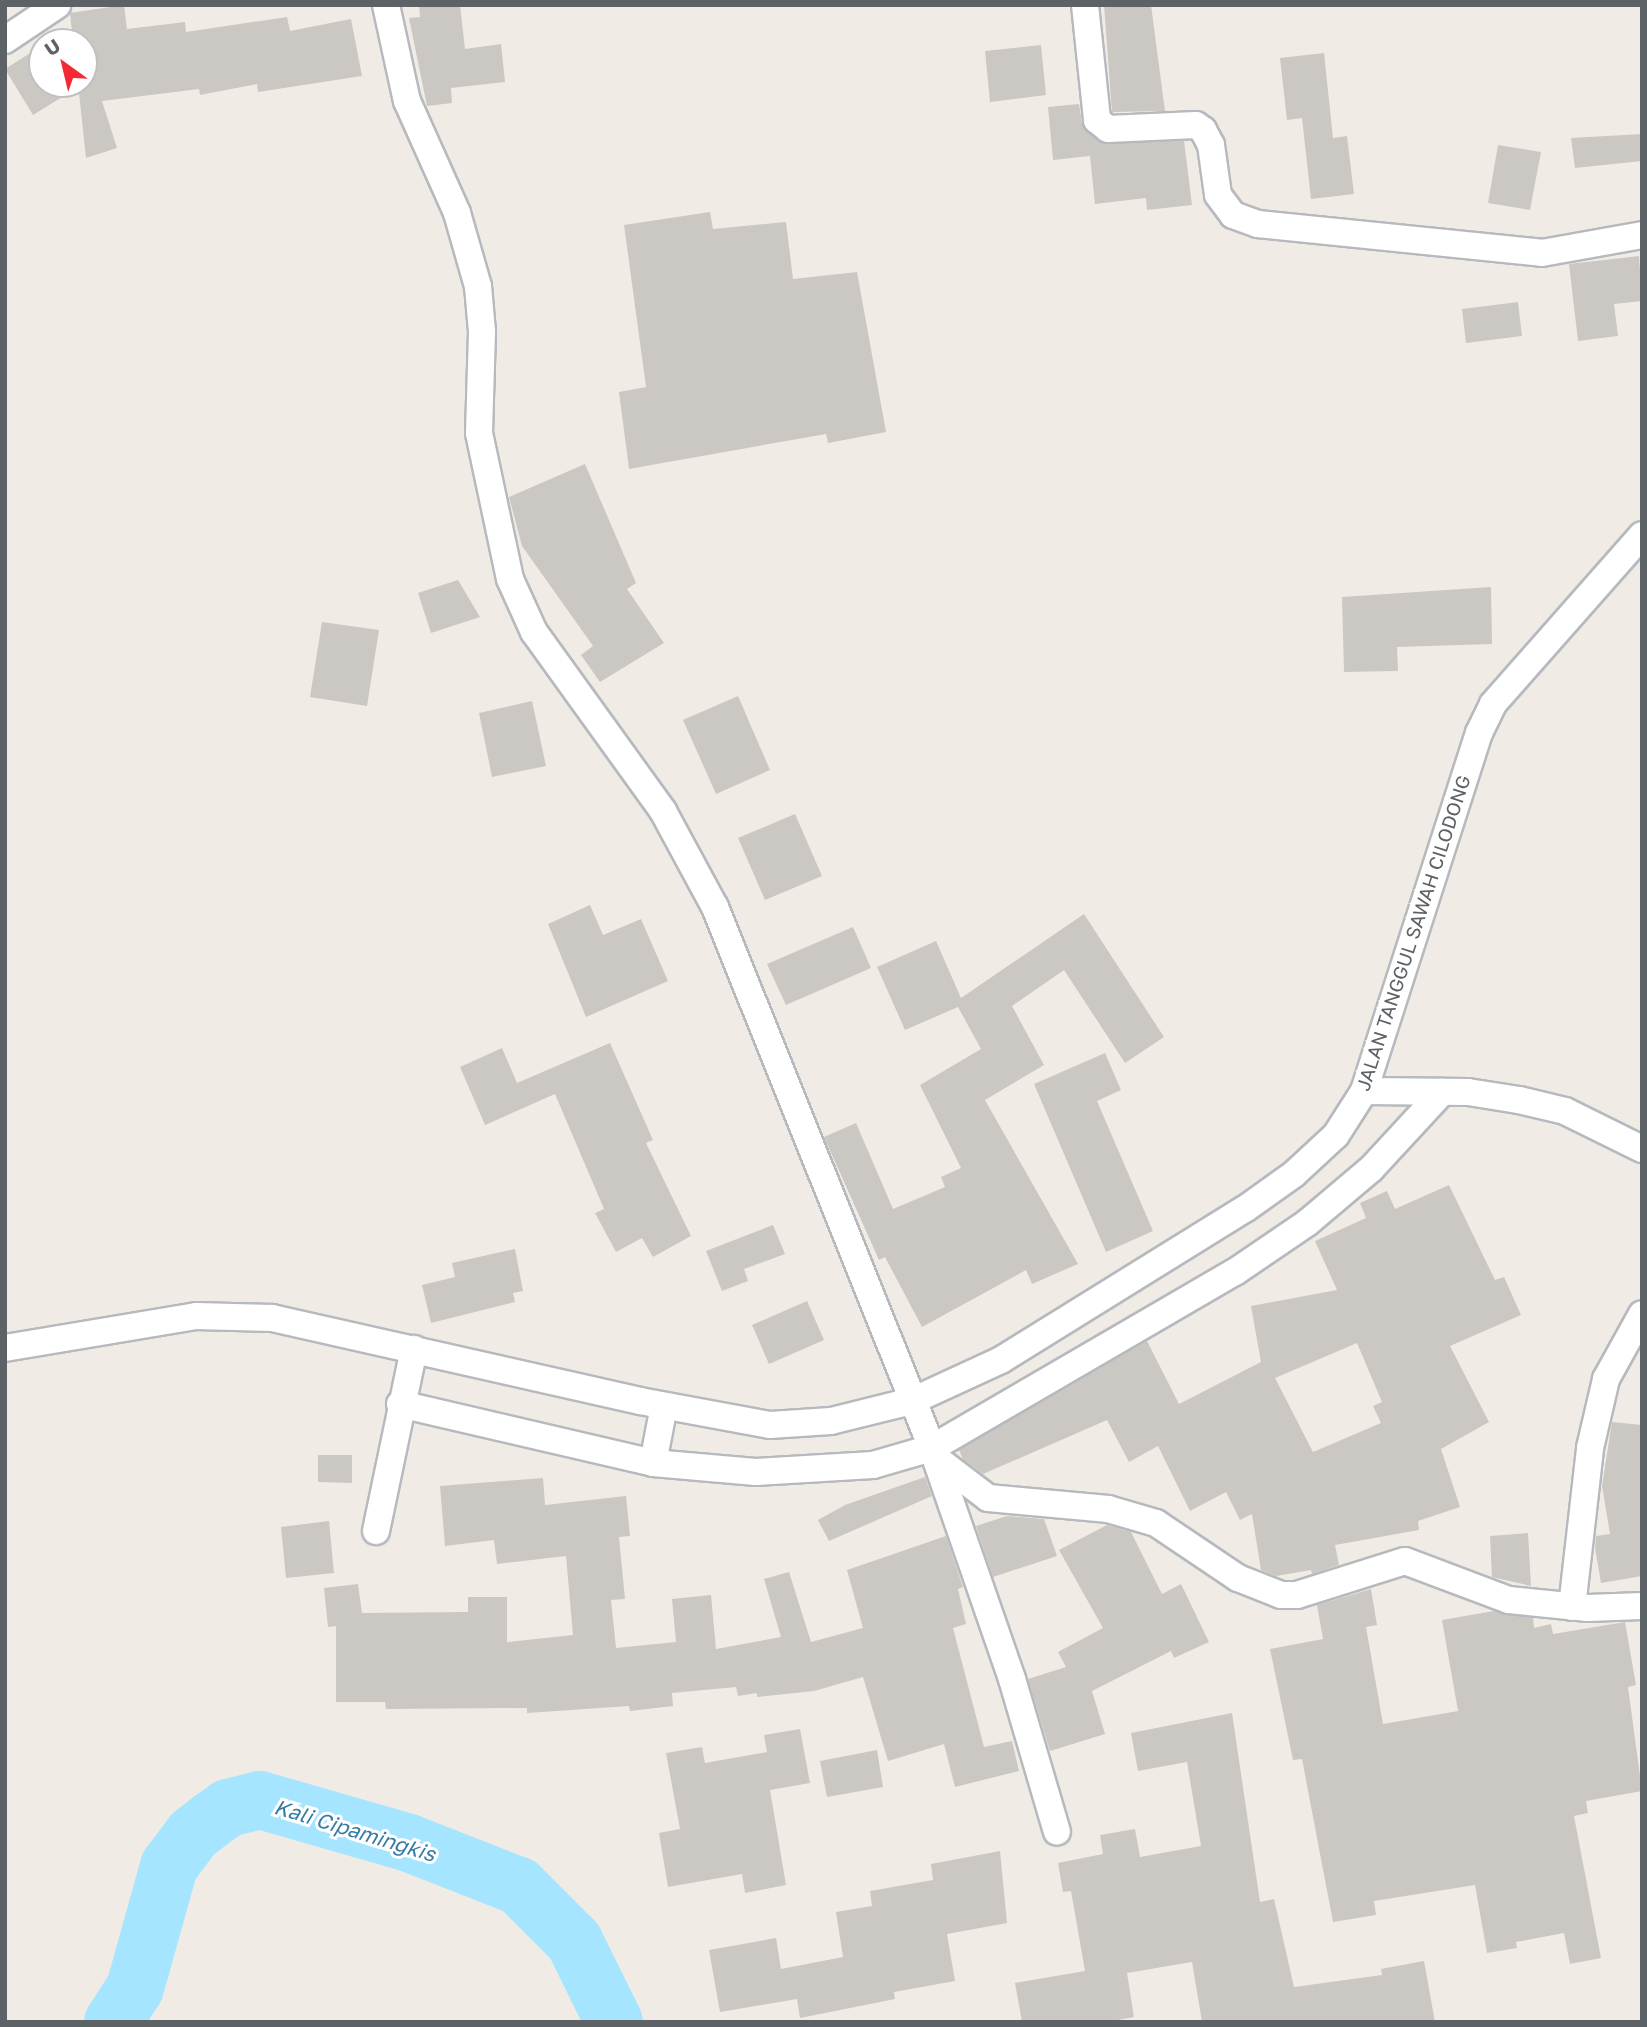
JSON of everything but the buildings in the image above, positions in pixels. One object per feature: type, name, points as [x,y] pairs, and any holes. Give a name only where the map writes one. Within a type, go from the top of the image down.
[{"type":"street","points":[[16,24],[57,5]]},
{"type":"street","points":[[386,5],[407,101],[457,213],[478,286],[482,332],[479,433],[510,579],[534,632],[663,811],[716,907],[934,1452],[1039,1763],[1057,1832]]},
{"type":"street","points":[[1086,5],[1097,120],[1108,129],[1196,125],[1203,130],[1211,145],[1218,195],[1233,215],[1258,224],[1542,253],[1642,235]]},
{"type":"street","name":"JALAN TANGGUL SAWAH CILODONG","points":[[5,1348],[195,1316],[272,1318],[664,1406],[770,1425],[831,1422],[912,1401],[1001,1360],[1071,1320],[1294,1174],[1336,1135],[1364,1091],[1479,733],[1493,704],[1642,535]]},
{"type":"street","points":[[1364,1091],[1493,1096],[1565,1111],[1642,1149]]},
{"type":"street","points":[[400,1404],[653,1463],[756,1472],[826,1471],[873,1465],[934,1452],[1085,1359],[1235,1272],[1307,1223],[1371,1169],[1442,1092]]},
{"type":"street","points":[[1572,1607],[1590,1448],[1606,1379],[1642,1314]]},
{"type":"street","points":[[1071,1320],[1085,1359]]},
{"type":"street","points":[[376,1531],[400,1404],[414,1349]]},
{"type":"street","points":[[653,1463],[664,1406]]},
{"type":"street","points":[[934,1452],[988,1498],[1108,1509],[1156,1523],[1238,1578],[1281,1595],[1297,1595],[1405,1561],[1483,1593],[1572,1607],[1642,1606]]},
{"type":"waterway","name":"Kali Cipamingkis","points":[[113,2022],[135,1988],[169,1866],[192,1835],[211,1820],[228,1808],[260,1800],[409,1843],[519,1886],[574,1941],[614,2022]]}]
